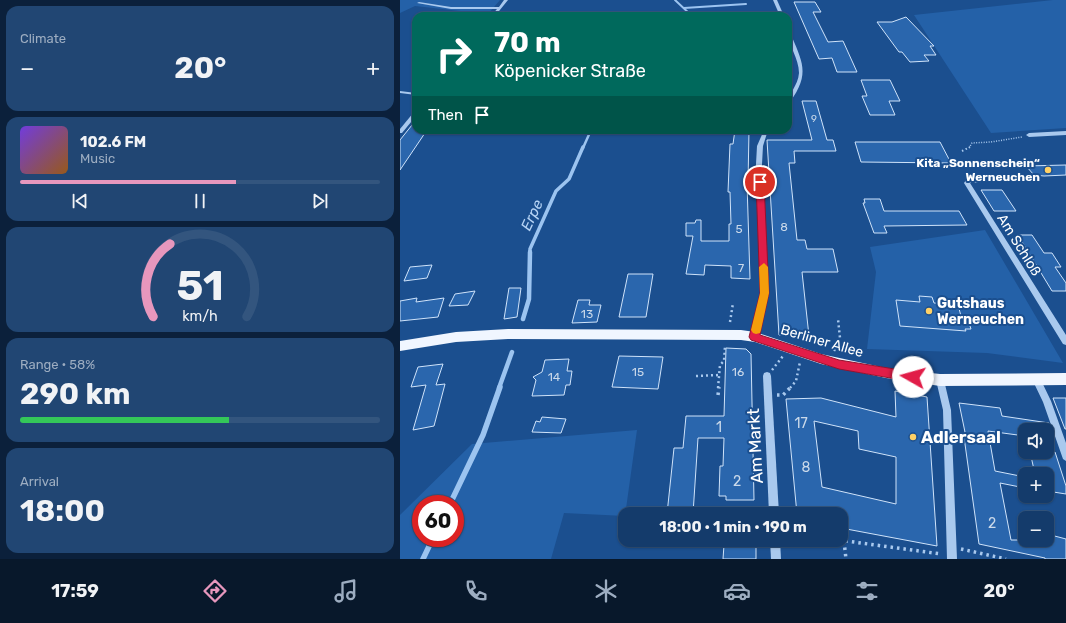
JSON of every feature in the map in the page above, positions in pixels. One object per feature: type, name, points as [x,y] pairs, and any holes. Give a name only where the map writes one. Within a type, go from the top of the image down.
[{"type":"main road","name":"Berliner Allee","points":[[400,346],[456,337],[521,334],[729,334],[754,337],[839,364],[886,373],[940,380],[1066,379]]},
{"type":"street","points":[[496,12],[506,0]]},
{"type":"street","points":[[775,0],[780,12]]},
{"type":"street","points":[[419,3],[451,8],[500,8]]},
{"type":"street","points":[[792,42],[802,72],[800,85],[792,96]]},
{"type":"street","points":[[400,92],[412,94]]},
{"type":"street","points":[[400,132],[412,118]]},
{"type":"street","points":[[1028,136],[1066,133]]},
{"type":"street","points":[[754,337],[765,293],[759,164],[761,144],[765,134]]},
{"type":"street","name":"Am Schloß","points":[[992,180],[968,181],[967,183],[1066,342]]},
{"type":"street","name":"Am Markt","points":[[767,376],[774,507]]},
{"type":"street","points":[[1036,379],[1047,402],[1066,456]]},
{"type":"street","points":[[940,380],[946,410],[952,554]]},
{"type":"street","points":[[775,547],[776,559]]},
{"type":"path","points":[[962,151],[969,148],[972,143],[991,142],[1028,136]]},
{"type":"path","points":[[730,322],[733,303]]},
{"type":"path","points":[[834,351],[840,338],[838,319]]},
{"type":"path","points":[[718,395],[720,365],[724,361],[724,346]]},
{"type":"path","points":[[767,376],[783,356]]},
{"type":"path","points":[[768,395],[783,395],[796,382],[800,361]]},
{"type":"path","points":[[696,376],[719,375]]},
{"type":"path","points":[[848,541],[1006,559]]},
{"type":"path","points":[[843,547],[846,559]]},
{"type":"shaded area","points":[[400,0],[500,0],[490,12],[470,12],[415,6],[400,13]]},
{"type":"shaded area","points":[[1053,0],[1066,0],[1066,128],[991,133],[914,15]]},
{"type":"shaded area","points":[[985,230],[1063,363],[987,353],[867,349],[876,272],[870,247]]},
{"type":"shaded area","points":[[637,430],[626,507],[618,507],[618,516],[564,513],[551,559],[400,559],[400,515],[412,503],[412,547],[464,547],[464,495],[420,495],[472,444]]},
{"type":"building","points":[[794,2],[815,2],[821,12],[813,12],[828,42],[843,41],[857,72],[837,72],[832,58],[819,59]]},
{"type":"building","points":[[906,17],[934,46],[930,46],[936,55],[924,55],[929,61],[910,62],[902,52],[899,52],[877,22],[892,22]]},
{"type":"building","points":[[861,80],[890,80],[900,101],[889,101],[895,115],[870,115],[862,96],[867,96]]},
{"type":"building","points":[[802,101],[816,101],[827,140],[833,140],[836,151],[794,151],[795,163],[789,163],[797,240],[805,240],[807,249],[833,249],[838,272],[802,272],[809,336],[779,335],[767,140],[812,140]]},
{"type":"building","points":[[412,125],[412,134],[424,134],[400,170],[400,140]]},
{"type":"building","points":[[734,134],[749,134],[747,183],[750,279],[731,278],[731,266],[705,265],[704,275],[686,274],[693,236],[686,236],[686,223],[695,223],[696,220],[701,220],[701,241],[729,241],[729,224],[731,224],[730,192],[728,192],[730,144],[733,144]]},
{"type":"building","points":[[855,142],[940,142],[951,163],[861,162]]},
{"type":"building","name":"Kita „Sonnenschein“ Werneuchen","points":[[1066,165],[1066,175],[1044,176],[1034,175],[1026,166]]},
{"type":"building","points":[[981,190],[1002,190],[1016,211],[994,211]]},
{"type":"building","points":[[864,199],[880,199],[884,211],[959,211],[967,225],[884,226],[887,233],[874,233],[863,203],[865,203]]},
{"type":"building","points":[[1018,235],[1032,235],[1044,253],[1052,253],[1061,267],[1055,267],[1066,283],[1066,291],[1052,291]]},
{"type":"building","points":[[432,265],[427,278],[404,281],[410,267]]},
{"type":"building","points":[[628,274],[653,274],[646,317],[619,317]]},
{"type":"building","points":[[509,288],[521,288],[517,317],[504,319]]},
{"type":"building","points":[[475,291],[468,305],[449,306],[455,294]]},
{"type":"building","name":"Gutshaus Werneuchen","points":[[919,296],[932,297],[934,303],[958,305],[961,316],[967,317],[971,329],[965,329],[966,331],[900,326],[896,300],[920,302]]},
{"type":"building","points":[[417,298],[416,302],[444,298],[438,317],[400,321],[400,301]]},
{"type":"building","points":[[578,300],[590,300],[589,305],[601,305],[597,322],[572,323]]},
{"type":"building","points":[[726,348],[746,349],[751,354],[754,500],[726,500],[726,496],[719,496],[720,466],[723,466],[724,438],[698,438],[693,507],[668,507],[674,448],[683,448],[686,416],[724,416]]},
{"type":"building","points":[[619,356],[663,357],[658,389],[612,387]]},
{"type":"building","points":[[569,359],[567,371],[572,371],[570,385],[566,385],[564,395],[532,396],[536,380],[533,377],[542,372],[545,360]]},
{"type":"building","points":[[443,364],[436,385],[445,384],[434,426],[413,430],[426,385],[411,387],[418,367]]},
{"type":"building","points":[[895,391],[927,397],[937,546],[848,529],[848,507],[796,507],[786,399],[821,398],[896,417]],"holes":[[[814,421],[858,431],[859,449],[896,457],[896,504],[822,487]]]},
{"type":"building","points":[[1053,398],[1066,398],[1066,429],[1065,429]]},
{"type":"building","points":[[959,403],[1000,408],[1002,416],[1049,423],[1018,423],[1018,435],[988,431],[995,471],[1018,476],[1018,487],[1000,483],[1011,540],[1018,540],[1018,547],[1054,547],[1054,536],[1066,539],[1066,559],[1045,559],[979,544],[964,437],[966,437]]},
{"type":"building","points":[[542,417],[566,419],[561,433],[532,432],[536,421],[540,422]]},
{"type":"building","points":[[1055,452],[1066,486],[1066,494],[1054,492],[1054,467],[1033,467],[1032,459],[1054,459]]},
{"type":"building","points":[[724,547],[756,547],[756,559],[723,559]]},
{"type":"waterway","name":"Erpe","points":[[675,0],[688,12]]},
{"type":"waterway","points":[[684,8],[746,4]]},
{"type":"waterway","name":"Erpe","points":[[583,148],[589,134]]},
{"type":"waterway","name":"Erpe","points":[[530,252],[556,191],[569,179],[583,147]]},
{"type":"waterway","name":"Erpe","points":[[523,319],[529,299],[530,252]]},
{"type":"waterway","name":"Erpe","points":[[499,388],[512,352]]},
{"type":"waterway","name":"Erpe","points":[[454,495],[483,435],[500,387]]},
{"type":"waterway","name":"Erpe","points":[[423,559],[429,547]]},
{"type":"slow traffic","points":[[756,330],[765,293],[764,267]]},
{"type":"place","name":"Kita „Sonnenschein“ Werneuchen","points":[[1048,170]]},
{"type":"place","name":"Gutshaus Werneuchen","points":[[929,311]]},
{"type":"place","name":"Adlersaal","points":[[913,437]]},
{"type":"route","points":[[760,182],[765,293],[762,310],[754,337],[839,364],[913,377]]}]
